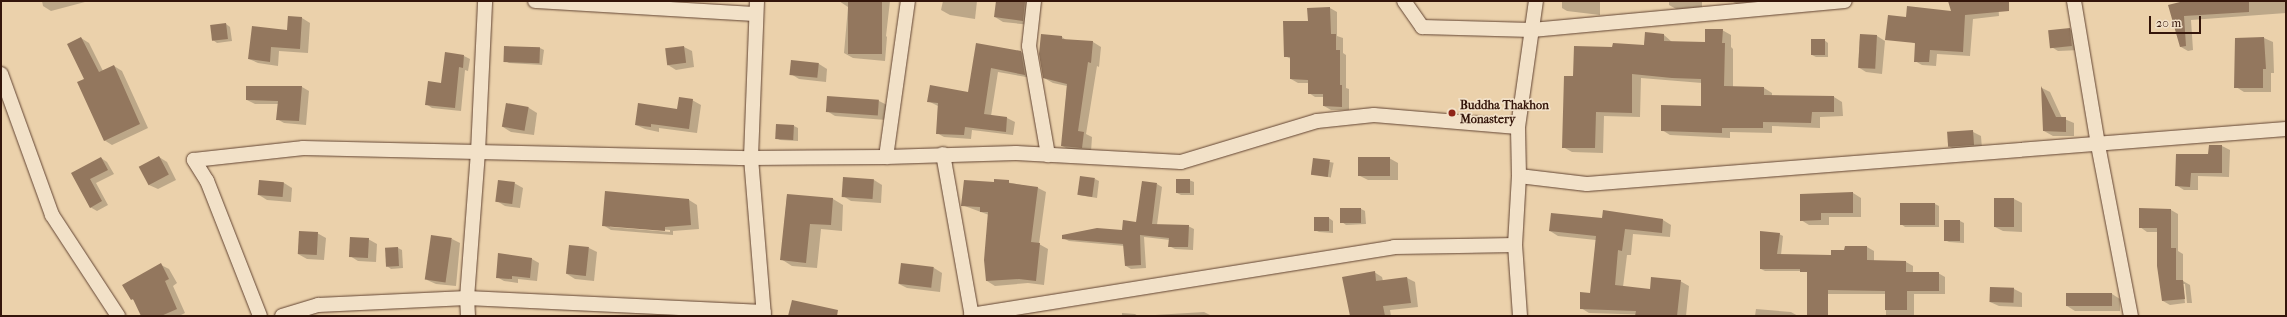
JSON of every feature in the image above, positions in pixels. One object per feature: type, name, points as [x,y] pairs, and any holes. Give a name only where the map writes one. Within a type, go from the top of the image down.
[{"type":"street","points":[[468,316],[467,298],[478,152],[485,1]]},
{"type":"street","points":[[282,316],[318,305],[467,298],[764,314],[751,158],[756,8],[536,1]]},
{"type":"street","points":[[886,157],[908,1]]},
{"type":"street","points":[[1034,1],[1029,46],[1048,155]]},
{"type":"street","points":[[1404,1],[1422,27],[1532,30],[1845,1]]},
{"type":"street","points":[[1520,316],[1515,245],[1519,176],[1518,127],[1536,1]]},
{"type":"street","points":[[2074,1],[2098,145],[2131,316]]},
{"type":"street","points":[[1,74],[52,215],[118,316]]},
{"type":"street","points":[[260,316],[207,181],[194,160],[303,148],[751,158],[886,157],[943,154],[1016,153],[1180,162],[1317,122],[1374,115],[1518,127]]},
{"type":"street","points":[[1519,176],[1587,184],[2098,145],[2286,129]]},
{"type":"street","points":[[943,154],[971,315],[1394,247],[1515,245]]},
{"type":"building","points":[[848,1],[882,1],[882,54],[848,54]]},
{"type":"building","points":[[996,1],[1025,1],[1023,21],[994,17]]},
{"type":"building","points":[[1948,1],[2009,1],[2009,11],[1965,15],[1963,52],[1930,50],[1929,62],[1914,62],[1915,43],[1885,40],[1888,15],[1906,17],[1907,6],[1951,11]]},
{"type":"building","points":[[2184,1],[2249,1],[2249,12],[2184,16],[2186,46],[2180,47],[2168,5]]},
{"type":"building","points":[[1330,7],[1331,34],[1336,34],[1336,50],[1340,50],[1340,85],[1342,85],[1342,107],[1323,106],[1323,94],[1308,94],[1308,80],[1290,79],[1290,57],[1284,57],[1283,21],[1308,21],[1307,8]]},
{"type":"building","points":[[288,16],[302,17],[300,49],[271,47],[270,62],[248,59],[252,26],[287,30]]},
{"type":"building","points":[[226,23],[228,39],[212,41],[210,25]]},
{"type":"building","points":[[2070,28],[2072,46],[2050,48],[2048,30]]},
{"type":"building","points":[[1705,29],[1723,29],[1722,43],[1725,43],[1724,86],[1764,87],[1764,95],[1834,96],[1834,112],[1812,112],[1811,123],[1763,122],[1763,128],[1722,128],[1722,133],[1661,131],[1661,105],[1701,106],[1701,79],[1632,74],[1632,113],[1596,112],[1595,148],[1562,148],[1564,76],[1573,76],[1574,46],[1612,47],[1613,43],[1644,45],[1645,32],[1664,34],[1664,41],[1705,42]]},
{"type":"building","points":[[1041,34],[1062,36],[1062,39],[1093,41],[1091,63],[1088,62],[1078,131],[1084,132],[1082,148],[1061,146],[1067,84],[1043,78],[1039,54]]},
{"type":"building","points":[[1860,34],[1877,35],[1875,69],[1858,68]]},
{"type":"building","points":[[81,37],[99,72],[114,65],[140,124],[104,141],[77,82],[84,79],[67,44]]},
{"type":"building","points":[[2264,37],[2266,69],[2263,69],[2263,88],[2234,88],[2235,38]]},
{"type":"building","points":[[1811,39],[1825,39],[1825,55],[1811,55]]},
{"type":"building","points":[[976,43],[1021,51],[1025,75],[991,68],[984,114],[1007,117],[1006,132],[965,127],[964,135],[936,134],[938,103],[927,102],[930,85],[968,92]]},
{"type":"building","points":[[504,46],[540,47],[539,63],[503,62]]},
{"type":"building","points":[[684,46],[686,63],[667,65],[665,48]]},
{"type":"building","points":[[445,52],[464,55],[463,68],[459,67],[455,108],[425,105],[428,81],[441,83]]},
{"type":"building","points":[[791,60],[819,63],[817,78],[789,75]]},
{"type":"building","points":[[246,86],[302,86],[299,121],[276,120],[278,101],[246,100]]},
{"type":"building","points":[[2041,86],[2056,117],[2066,117],[2066,132],[2043,131]]},
{"type":"building","points":[[827,96],[879,100],[878,116],[826,112]]},
{"type":"building","points":[[679,97],[693,99],[689,129],[651,124],[651,127],[635,125],[638,103],[677,109]]},
{"type":"building","points":[[506,103],[529,107],[524,131],[502,127]]},
{"type":"building","points":[[776,124],[794,125],[793,140],[775,139]]},
{"type":"building","points":[[1973,130],[1974,145],[1948,147],[1947,132]]},
{"type":"building","points":[[2209,145],[2222,145],[2222,173],[2191,173],[2190,187],[2175,186],[2176,154],[2208,154]]},
{"type":"building","points":[[159,156],[169,175],[149,185],[139,167]]},
{"type":"building","points":[[101,157],[108,170],[90,179],[102,201],[90,208],[71,173]]},
{"type":"building","points":[[1358,157],[1390,157],[1390,176],[1358,176]]},
{"type":"building","points":[[1313,158],[1330,160],[1328,177],[1311,175]]},
{"type":"building","points":[[1080,176],[1095,178],[1092,197],[1077,195]]},
{"type":"building","points":[[843,177],[874,179],[873,199],[842,197]]},
{"type":"building","points":[[994,179],[1009,180],[1009,183],[1038,187],[1031,242],[1040,243],[1036,281],[1019,279],[986,281],[984,260],[988,212],[980,212],[980,207],[961,206],[964,180],[994,182]]},
{"type":"building","points":[[1176,179],[1190,179],[1190,193],[1176,193]]},
{"type":"building","points":[[259,180],[284,182],[283,197],[258,195]]},
{"type":"building","points":[[498,180],[515,182],[512,204],[495,202]]},
{"type":"building","points":[[1142,181],[1157,183],[1152,224],[1189,225],[1188,247],[1168,247],[1169,238],[1140,235],[1141,265],[1125,266],[1123,244],[1062,239],[1062,235],[1097,228],[1122,230],[1123,220],[1136,222]]},
{"type":"building","points":[[605,191],[689,199],[691,225],[665,227],[665,231],[602,226]]},
{"type":"building","points":[[1853,192],[1853,213],[1821,213],[1821,220],[1800,221],[1800,194]]},
{"type":"building","points":[[787,194],[833,198],[831,225],[810,224],[806,263],[780,260]]},
{"type":"building","points":[[1994,198],[2014,198],[2014,227],[1994,227]]},
{"type":"building","points":[[1900,203],[1935,203],[1935,225],[1900,225]]},
{"type":"building","points":[[1340,208],[1361,208],[1361,223],[1340,223]]},
{"type":"building","points":[[2139,208],[2171,209],[2171,248],[2176,248],[2176,280],[2183,280],[2185,299],[2162,301],[2157,266],[2157,228],[2139,228]]},
{"type":"building","points":[[1603,210],[1663,219],[1662,233],[1625,229],[1622,251],[1618,250],[1615,285],[1650,289],[1651,277],[1681,280],[1677,316],[1635,316],[1636,311],[1580,309],[1580,292],[1590,293],[1596,236],[1549,231],[1551,213],[1602,218]]},
{"type":"building","points":[[1314,217],[1329,217],[1329,231],[1314,231]]},
{"type":"building","points":[[1944,220],[1960,220],[1960,241],[1944,241]]},
{"type":"building","points":[[299,231],[318,232],[317,255],[298,254]]},
{"type":"building","points":[[1760,231],[1780,233],[1777,254],[1831,255],[1831,250],[1844,250],[1845,246],[1867,246],[1867,260],[1906,261],[1906,272],[1939,272],[1939,291],[1907,291],[1907,310],[1885,310],[1885,291],[1828,290],[1828,316],[1807,316],[1807,272],[1800,272],[1800,269],[1760,269]]},
{"type":"building","points":[[431,235],[452,238],[446,282],[425,280]]},
{"type":"building","points":[[350,237],[369,238],[368,258],[349,257]]},
{"type":"building","points":[[569,245],[589,247],[586,276],[566,274]]},
{"type":"building","points":[[398,247],[399,266],[386,267],[385,248]]},
{"type":"building","points":[[498,253],[532,258],[530,278],[512,276],[512,279],[496,278]]},
{"type":"building","points":[[161,263],[169,279],[165,281],[177,309],[161,316],[141,316],[133,299],[131,300],[122,285]]},
{"type":"building","points":[[901,263],[934,267],[931,288],[898,284]]},
{"type":"building","points":[[1375,271],[1376,281],[1407,277],[1411,303],[1383,306],[1385,316],[1350,316],[1342,277]]},
{"type":"building","points":[[1990,287],[2014,288],[2013,303],[1989,302]]},
{"type":"building","points":[[2066,293],[2112,293],[2112,306],[2066,306]]},
{"type":"building","points":[[792,300],[838,310],[837,316],[788,316]]},
{"type":"place","name":"Buddha Thakhon Monastery","points":[[1452,113]]}]
